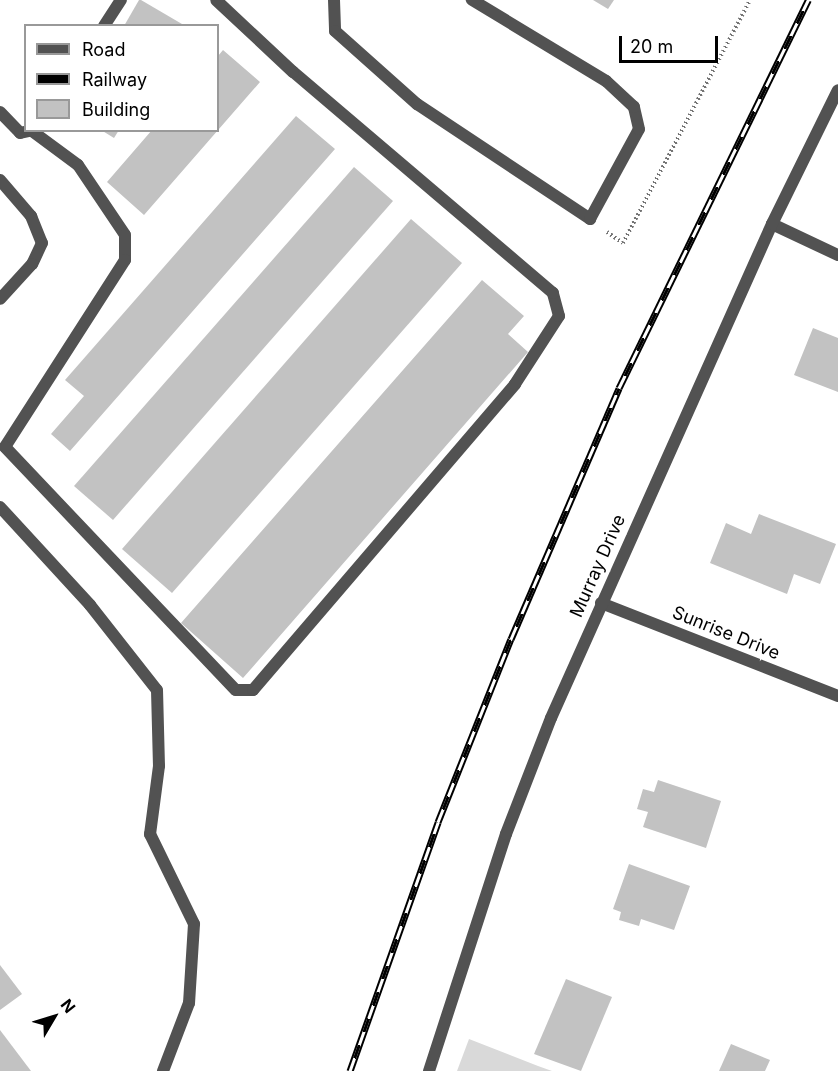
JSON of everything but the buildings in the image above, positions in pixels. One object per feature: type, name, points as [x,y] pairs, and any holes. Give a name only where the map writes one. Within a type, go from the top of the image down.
[{"type":"street","points":[[105,24],[121,0]]},
{"type":"street","points":[[33,132],[78,165],[125,235],[125,260],[5,447],[236,690],[253,690],[515,384],[559,316],[553,293],[319,95],[216,0]]},
{"type":"street","points":[[334,0],[335,31],[417,104],[590,219],[639,129],[634,106],[606,81],[472,0]]},
{"type":"street","name":"Murray Drive","points":[[429,1071],[506,834],[601,603],[772,224],[838,90]]},
{"type":"street","points":[[0,112],[20,133],[26,132]]},
{"type":"street","points":[[0,180],[31,216],[42,243],[32,264],[0,299]]},
{"type":"street","points":[[772,224],[838,255]]},
{"type":"street","points":[[0,507],[90,605],[157,690],[159,766],[150,834],[194,924],[189,1003],[163,1071]]},
{"type":"street","name":"Sunrise Drive","points":[[601,603],[838,696]]},
{"type":"path","points":[[590,219],[623,243],[750,0]]},
{"type":"shaded area","points":[[469,1039],[538,1066],[552,1071],[457,1071]]},
{"type":"railway","points":[[350,1071],[438,822],[511,639],[619,388],[808,0]]}]
